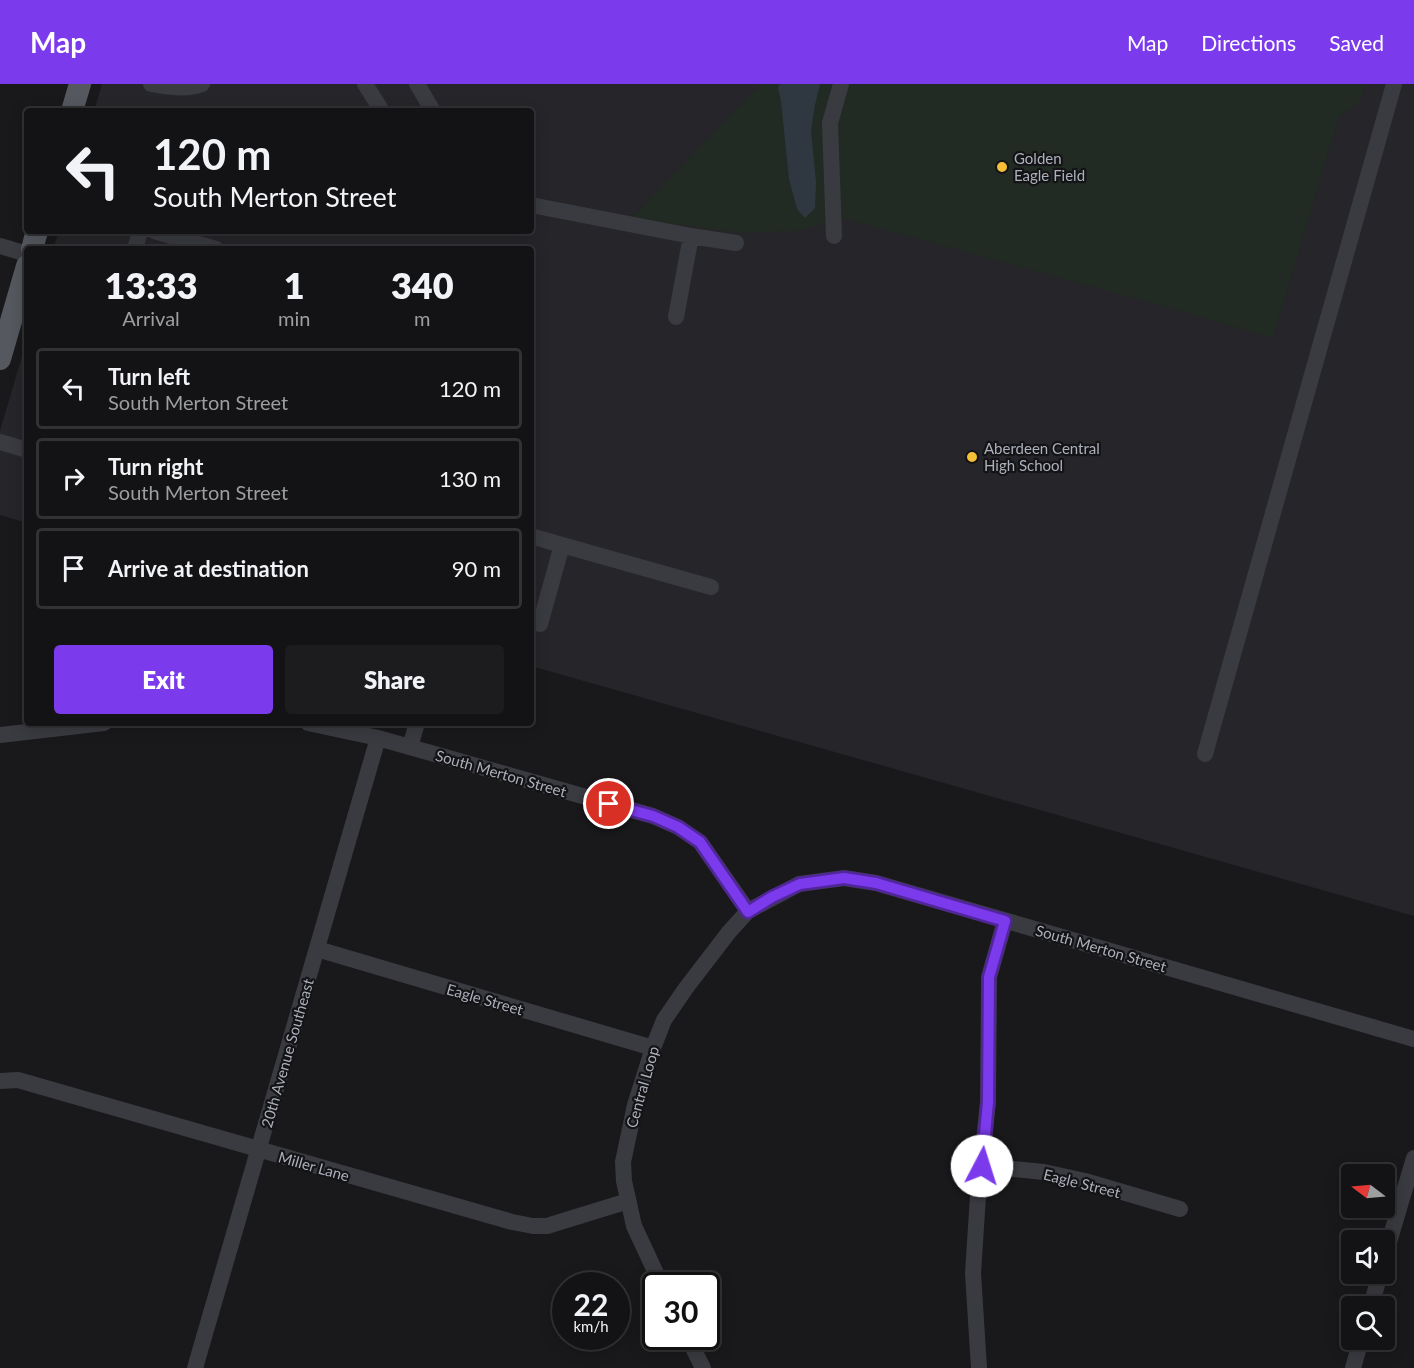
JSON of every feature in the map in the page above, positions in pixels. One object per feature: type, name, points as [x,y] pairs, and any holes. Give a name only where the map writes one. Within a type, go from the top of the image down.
[{"type":"main road","points":[[73,108],[80,84]]},
{"type":"main road","points":[[0,359],[24,276]]},
{"type":"street","points":[[151,84],[165,87],[194,87],[202,84]]},
{"type":"street","points":[[365,84],[379,108]]},
{"type":"street","points":[[417,84],[431,108]]},
{"type":"street","points":[[834,236],[830,123],[841,84]]},
{"type":"street","points":[[1205,754],[1394,84]]},
{"type":"street","points":[[534,206],[736,243]]},
{"type":"street","points":[[164,234],[206,246]]},
{"type":"street","points":[[676,317],[691,236]]},
{"type":"street","points":[[0,246],[24,253]]},
{"type":"street","points":[[0,442],[24,449]]},
{"type":"street","points":[[534,537],[711,587]]},
{"type":"street","points":[[534,622],[540,624],[562,545]]},
{"type":"street","points":[[0,735],[78,726]]},
{"type":"street","name":"South Merton Street","points":[[322,726],[378,738],[653,816],[678,827],[700,842],[748,912],[772,897],[800,884],[844,878],[876,883],[1414,1039]]},
{"type":"street","points":[[410,747],[416,726]]},
{"type":"street","name":"20th Avenue Southeast","points":[[195,1368],[378,738]]},
{"type":"street","name":"Central Loop","points":[[655,1272],[634,1226],[624,1181],[623,1162],[635,1105],[664,1020],[729,932],[748,912]]},
{"type":"street","points":[[979,1368],[974,1273],[978,1196],[988,1102],[989,977],[1005,921]]},
{"type":"street","name":"Eagle Street","points":[[317,949],[653,1048]]},
{"type":"street","name":"Miller Lane","points":[[0,1081],[18,1080],[512,1222],[548,1226],[628,1201]]},
{"type":"street","points":[[1393,1230],[1414,1158]]},
{"type":"street","name":"Eagle Street","points":[[982,1166],[1044,1172],[1084,1181],[1180,1209]]},
{"type":"street","points":[[694,1350],[703,1368]]},
{"type":"street","points":[[1353,1368],[1358,1350]]},
{"type":"shaded area","name":"Aberdeen Central High School","points":[[102,84],[1414,84],[1414,916],[534,667],[534,246],[54,246],[58,234],[534,234],[534,108],[95,108]]},
{"type":"shaded area","name":"Golden Eagle Field","points":[[761,84],[1365,84],[1360,101],[1339,116],[1273,338],[842,218],[799,231],[739,233],[631,218]]},
{"type":"shaded area","points":[[780,84],[820,84],[811,130],[816,182],[815,208],[805,218],[797,209],[789,179],[778,88]]},
{"type":"shaded area","points":[[24,349],[24,522],[0,515],[0,431]]},
{"type":"place","name":"Golden Eagle Field","points":[[1002,167]]},
{"type":"place","name":"Aberdeen Central High School","points":[[972,457]]},
{"type":"route","points":[[609,804],[653,816],[678,827],[700,842],[748,912],[772,897],[800,884],[844,878],[876,883],[1005,921],[989,977],[988,1102],[982,1166]]}]
